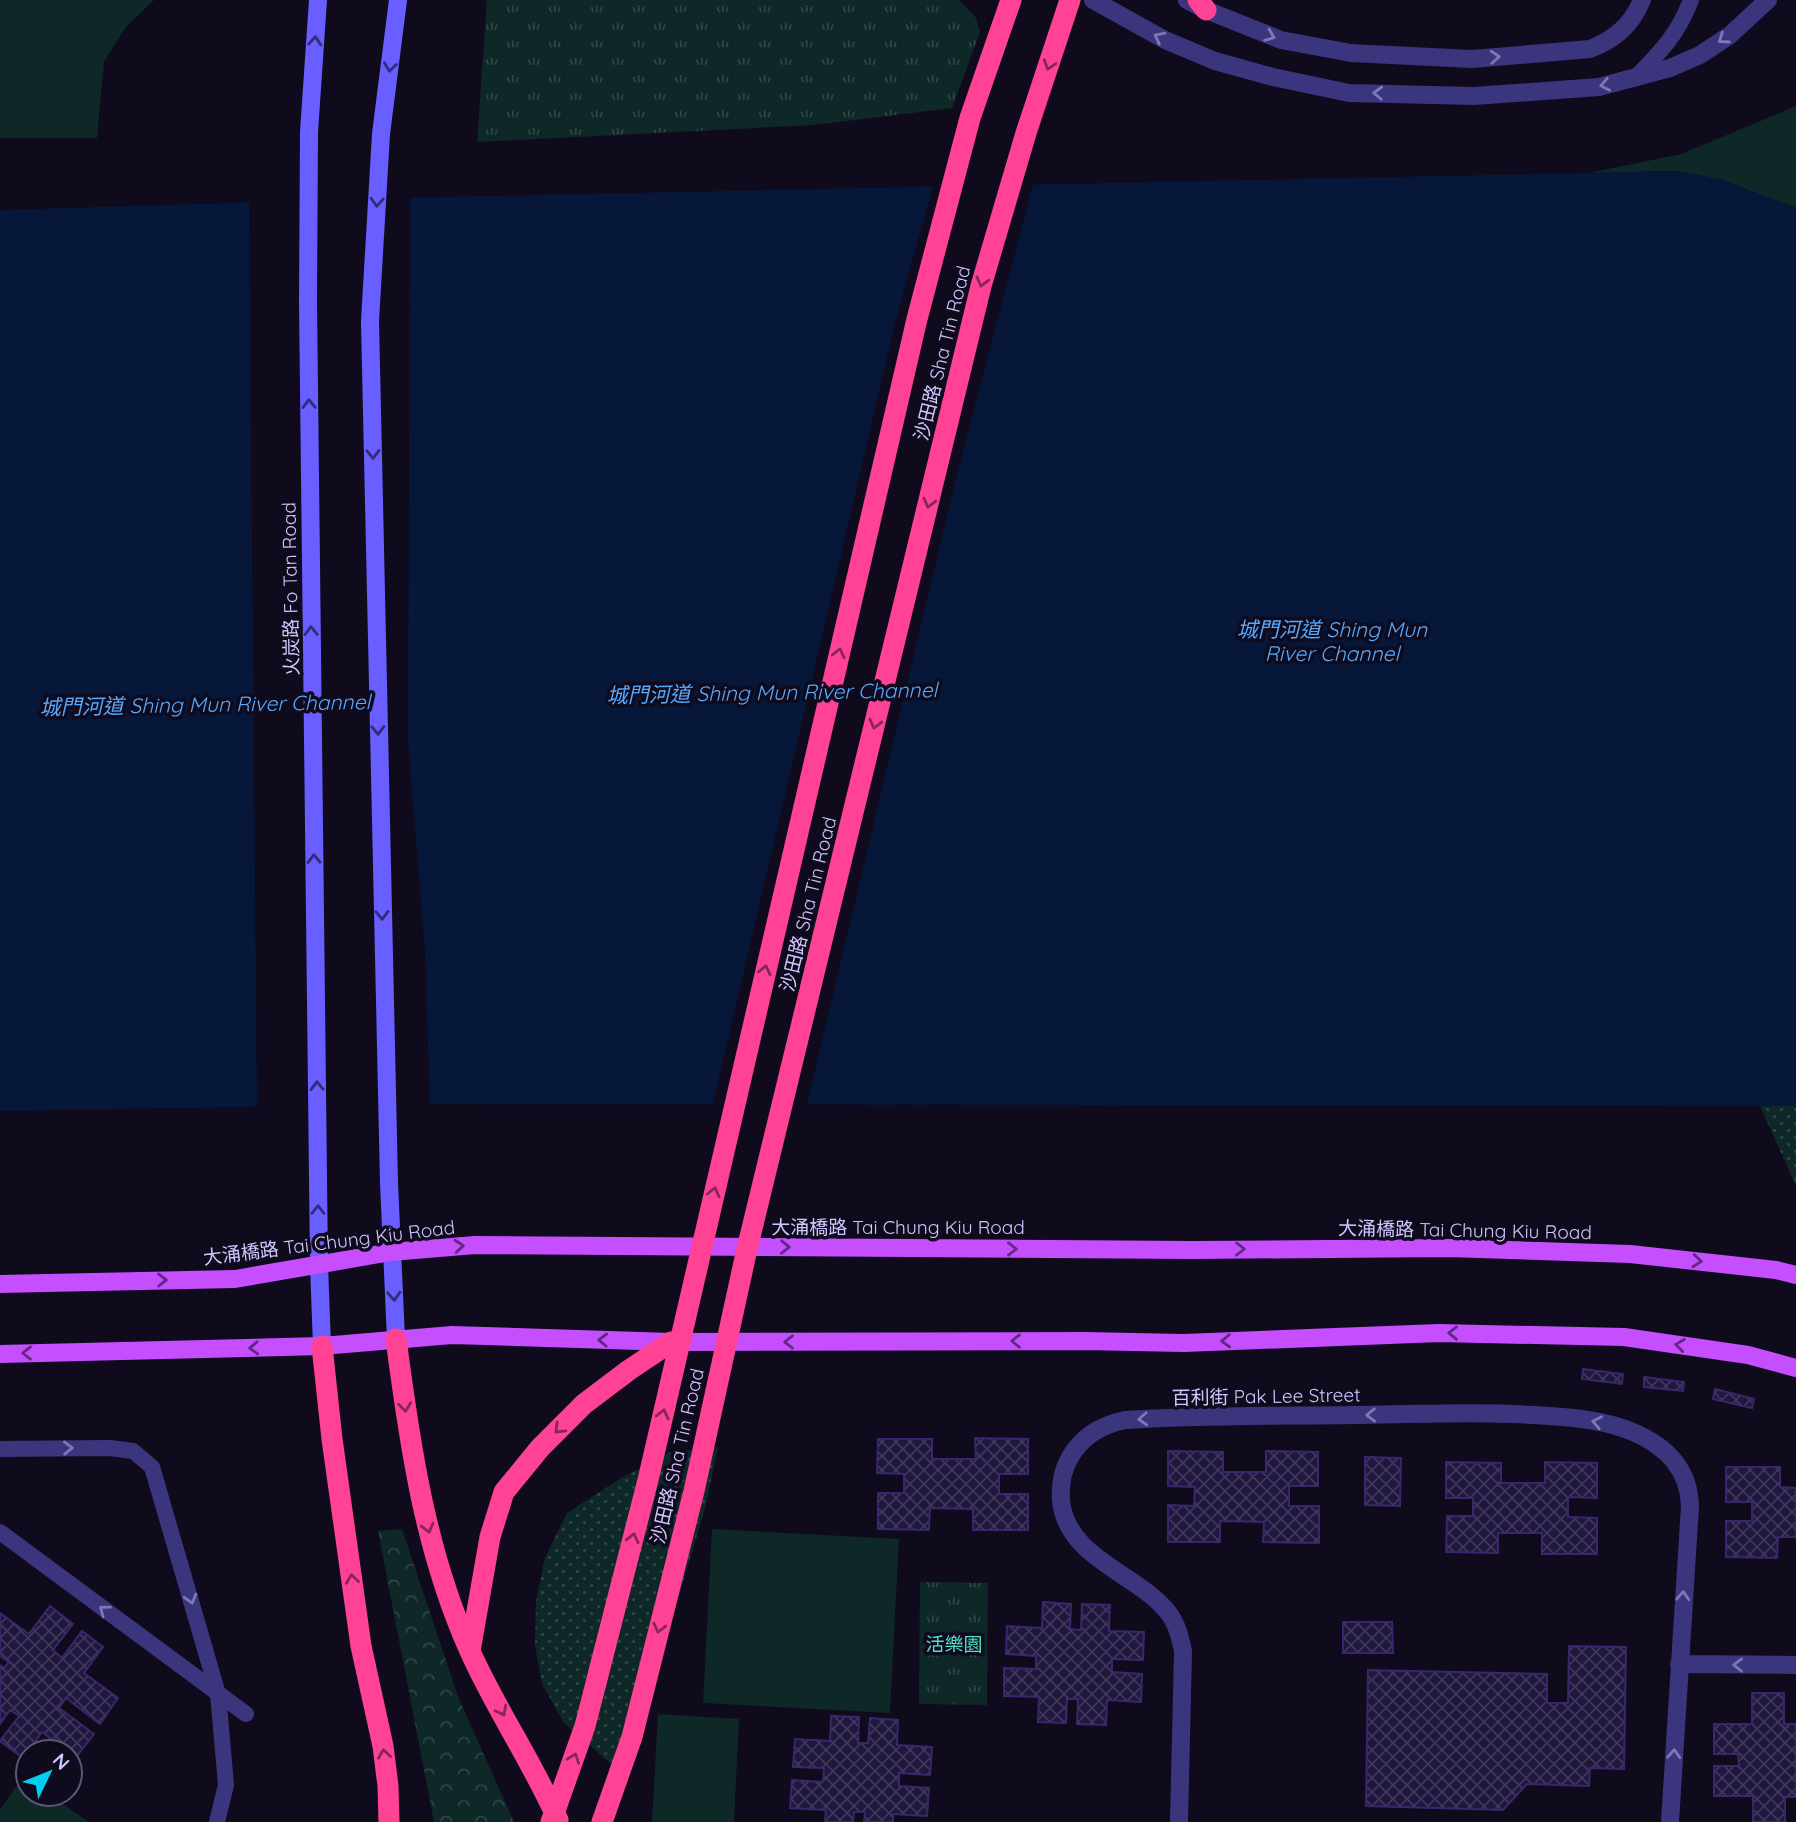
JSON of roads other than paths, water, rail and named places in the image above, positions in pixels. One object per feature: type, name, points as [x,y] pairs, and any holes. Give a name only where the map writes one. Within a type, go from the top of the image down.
[{"type":"highway","name":"沙田路 Sha Tin Road","points":[[551,1822],[585,1726],[648,1480],[917,319],[970,118],[1011,0]]},
{"type":"highway","name":"沙田路 Sha Tin Road","points":[[601,1822],[632,1737],[691,1504],[751,1236],[981,286],[1026,133],[1070,0]]},
{"type":"highway","points":[[396,1339],[416,1481],[440,1576],[470,1651],[559,1822]]},
{"type":"highway","points":[[470,1651],[490,1537],[504,1492],[533,1455],[584,1404],[671,1342]]},
{"type":"highway","points":[[323,1346],[332,1439],[361,1646],[383,1746],[389,1822]]},
{"type":"main road","name":"火炭路 Fo Tan Road","points":[[318,0],[309,132],[307,301],[318,1265],[323,1346]]},
{"type":"main road","points":[[396,1339],[388,1155],[370,321],[381,134],[398,0]]},
{"type":"main road","name":"大涌橋路 Tai Chung Kiu Road","points":[[0,1283],[235,1279],[391,1252],[475,1245],[1178,1250],[1448,1248],[1630,1254],[1776,1270],[1796,1275]]},
{"type":"main road","points":[[0,1354],[323,1346],[452,1335],[671,1342],[1184,1343],[1439,1333],[1625,1338],[1748,1355],[1796,1368]]},
{"type":"street","points":[[1093,0],[1165,40],[1215,61],[1286,81],[1337,91],[1474,96],[1600,87],[1635,79],[1700,55],[1730,35],[1768,0]]},
{"type":"street","points":[[1187,0],[1281,40],[1351,53],[1472,58],[1590,50],[1608,42],[1623,30],[1642,0]]},
{"type":"street","name":"百利街 Pak Lee Street","points":[[1179,1822],[1183,1651],[1179,1632],[1168,1612],[1081,1543],[1070,1529],[1060,1493],[1064,1470],[1075,1449],[1094,1432],[1112,1423],[1146,1419],[1495,1412],[1593,1421],[1633,1432],[1660,1446],[1671,1456],[1679,1466],[1690,1491],[1670,1822]]},
{"type":"street","points":[[1679,1664],[1796,1665]]},
{"type":"lane","points":[[1635,79],[1671,40],[1691,0]]},
{"type":"lane","points":[[0,1450],[110,1448],[133,1451],[152,1467],[218,1694],[226,1785],[217,1822]]},
{"type":"lane","points":[[0,1532],[246,1714]]},
{"type":"water","name":"城門河道 Shing Mun River Channel","points":[[1678,171],[1722,180],[1796,208],[1796,1106],[413,1104],[0,1111],[0,210],[393,198]]},
{"type":"park label","name":"活樂園","points":[[954,1644]]}]
